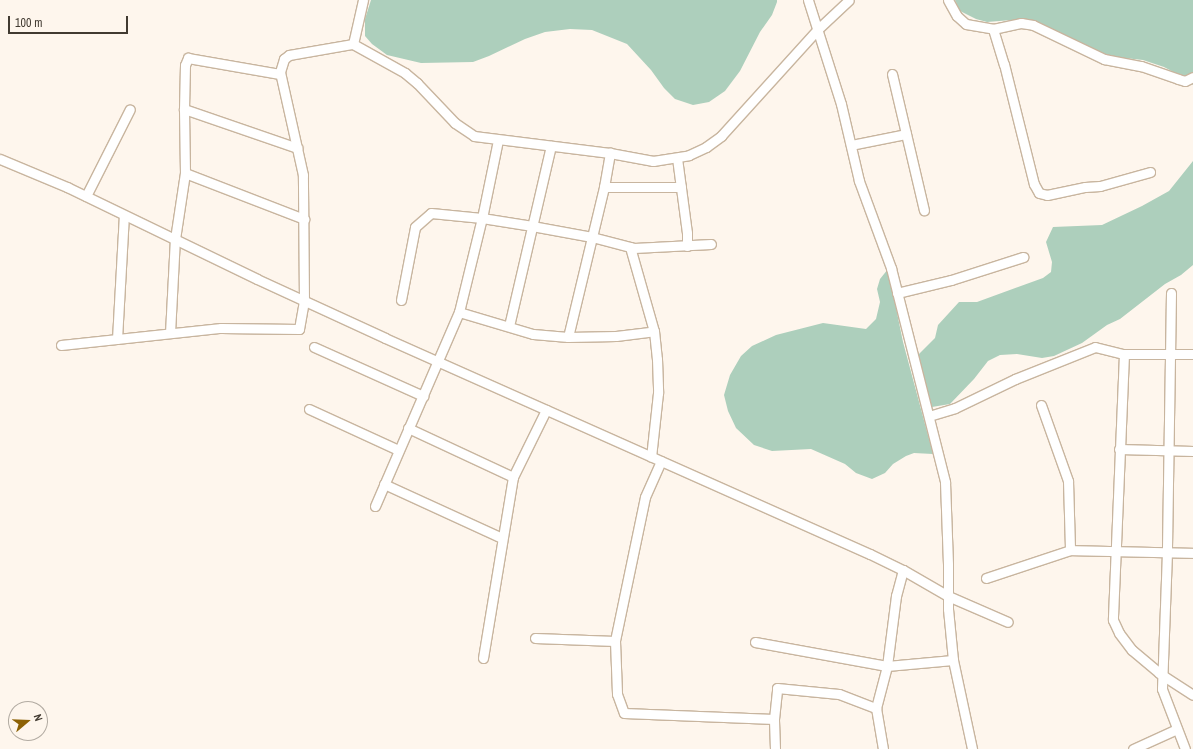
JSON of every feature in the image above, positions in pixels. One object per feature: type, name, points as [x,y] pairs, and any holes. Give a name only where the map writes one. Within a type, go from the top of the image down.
[{"type":"street","points":[[808,0],[841,104],[859,181],[891,268],[945,482],[948,596],[953,660],[972,749]]},
{"type":"street","points":[[62,345],[221,328],[299,329],[304,301],[303,175],[280,74],[284,59],[289,55],[353,44],[411,78],[463,129],[474,136],[610,153],[653,160],[677,158],[706,146],[721,136],[818,29],[849,0]]},
{"type":"street","points":[[948,0],[957,16],[966,24],[992,29],[1021,23],[1033,26],[1104,59],[1141,66],[1178,79],[1185,80],[1193,77]]},
{"type":"street","points":[[353,44],[364,2]]},
{"type":"street","points":[[992,29],[1004,64],[1034,184],[1039,193],[1047,195],[1085,187],[1100,186],[1150,172]]},
{"type":"street","points":[[170,333],[175,239],[185,173],[185,65],[188,58],[280,74]]},
{"type":"street","points":[[892,74],[924,210]]},
{"type":"street","points":[[86,196],[130,109]]},
{"type":"street","points":[[184,109],[297,148]]},
{"type":"street","points":[[851,145],[906,134]]},
{"type":"street","points":[[375,506],[459,312],[482,218],[498,140]]},
{"type":"street","points":[[509,326],[551,146]]},
{"type":"street","points":[[568,338],[604,187],[610,153]]},
{"type":"street","points":[[677,158],[686,246]]},
{"type":"street","points":[[0,159],[86,196],[304,301],[903,570],[948,596],[1008,622]]},
{"type":"street","points":[[185,173],[304,219]]},
{"type":"street","points":[[604,187],[681,187]]},
{"type":"street","points":[[401,300],[416,227],[431,213],[482,218],[532,226],[592,237],[630,247],[711,244]]},
{"type":"street","points":[[116,339],[124,215]]},
{"type":"street","points":[[630,247],[654,331],[658,393],[651,457]]},
{"type":"street","points":[[897,292],[951,280],[1022,257]]},
{"type":"street","points":[[1171,293],[1167,552],[1162,689],[1185,749]]},
{"type":"street","points":[[459,312],[533,334],[568,338],[616,336],[654,331]]},
{"type":"street","points":[[314,347],[423,396]]},
{"type":"street","points":[[929,416],[955,408],[1015,379],[1095,347],[1124,354],[1193,354]]},
{"type":"street","points":[[1124,354],[1113,620],[1119,633],[1132,650],[1163,675],[1193,695]]},
{"type":"street","points":[[1042,405],[1068,481],[1070,550]]},
{"type":"street","points":[[309,409],[398,450]]},
{"type":"street","points":[[484,658],[502,538],[513,477],[546,410]]},
{"type":"street","points":[[408,428],[513,477]]},
{"type":"street","points":[[1119,449],[1193,451]]},
{"type":"street","points":[[661,461],[645,497],[625,584],[615,641],[618,694],[624,713],[774,719]]},
{"type":"street","points":[[384,484],[502,538]]},
{"type":"street","points":[[986,578],[1070,550],[1193,553]]},
{"type":"street","points":[[883,749],[876,708],[887,666],[896,596],[903,570]]},
{"type":"street","points":[[535,638],[615,641]]},
{"type":"street","points":[[755,642],[887,666],[953,660]]},
{"type":"street","points":[[775,749],[774,719],[777,688],[839,694],[876,708]]},
{"type":"street","points":[[1133,749],[1177,729]]},
{"type":"green space","points":[[371,0],[777,0],[777,2],[772,15],[760,32],[740,71],[725,91],[709,102],[693,105],[675,99],[627,44],[592,30],[570,29],[545,32],[525,39],[473,62],[421,63],[387,55],[372,44],[365,36],[365,19]]},
{"type":"green space","points":[[955,0],[1193,0],[1193,85],[1183,77],[1164,67],[1143,60],[1106,56],[1023,19],[987,22],[976,19],[960,11]]},
{"type":"green space","points":[[1193,161],[1193,265],[1181,275],[1165,284],[1120,319],[1107,325],[1082,343],[1054,356],[1042,358],[1017,354],[1000,355],[988,361],[974,379],[950,404],[932,407],[918,355],[935,338],[938,325],[959,302],[977,302],[1043,278],[1051,272],[1052,262],[1046,242],[1053,227],[1102,225],[1169,191]]},
{"type":"green space","points":[[888,269],[903,342],[933,454],[914,453],[906,456],[893,464],[885,473],[872,479],[856,473],[845,464],[811,449],[772,451],[754,445],[736,428],[728,411],[724,395],[730,375],[741,356],[752,346],[776,335],[823,323],[866,329],[876,319],[880,302],[877,289],[880,279]]}]
